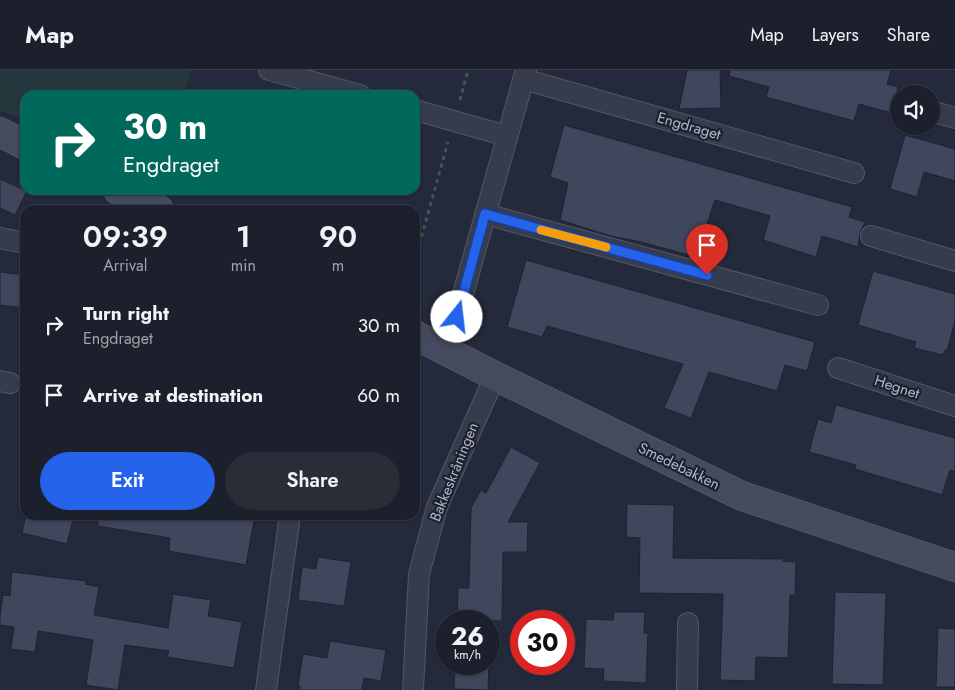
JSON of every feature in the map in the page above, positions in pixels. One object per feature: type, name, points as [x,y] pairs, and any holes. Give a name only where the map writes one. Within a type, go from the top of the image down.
[{"type":"street","points":[[270,70],[342,90]]},
{"type":"street","name":"Engdraget","points":[[447,351],[525,75],[854,174]]},
{"type":"street","points":[[420,111],[507,136]]},
{"type":"street","points":[[940,114],[955,118]]},
{"type":"street","points":[[0,132],[20,142]]},
{"type":"street","points":[[128,195],[149,205]]},
{"type":"street","points":[[485,214],[818,305]]},
{"type":"street","points":[[871,236],[955,261]]},
{"type":"street","points":[[0,238],[20,242]]},
{"type":"street","name":"Smedebakken","points":[[420,338],[742,496],[955,567]]},
{"type":"street","name":"Hegnet","points":[[838,368],[955,406]]},
{"type":"street","name":"Bakkeskråningen","points":[[413,690],[419,574],[437,507],[495,376]]},
{"type":"street","points":[[266,690],[289,520]]},
{"type":"street","points":[[687,690],[688,623]]},
{"type":"path","points":[[420,242],[468,70]]},
{"type":"shaded area","points":[[0,70],[191,70],[185,90],[20,90],[20,119],[0,110]]},
{"type":"building","points":[[687,70],[720,70],[721,108],[679,109]]},
{"type":"building","points":[[730,70],[891,70],[887,84],[891,85],[890,113],[859,104],[854,121],[766,97],[769,87],[729,76]]},
{"type":"building","points":[[564,125],[852,207],[849,217],[865,222],[860,233],[858,247],[822,236],[816,257],[763,240],[770,216],[715,200],[696,257],[611,236],[560,220],[568,183],[550,177]]},
{"type":"building","points":[[905,135],[955,149],[955,181],[924,172],[917,197],[890,189]]},
{"type":"building","points":[[0,179],[20,188],[20,195],[25,195],[15,215],[0,208]]},
{"type":"building","points":[[526,260],[815,342],[807,371],[785,365],[777,391],[709,372],[691,418],[664,408],[683,364],[547,326],[542,337],[507,327]]},
{"type":"building","points":[[873,271],[955,294],[955,321],[947,351],[945,350],[943,355],[914,348],[916,342],[858,325]]},
{"type":"building","points":[[0,272],[20,274],[20,307],[0,305]]},
{"type":"building","points":[[836,405],[955,438],[955,472],[950,470],[942,495],[855,469],[856,465],[809,452],[818,419],[831,423]]},
{"type":"building","points":[[511,447],[540,463],[508,522],[528,522],[527,552],[503,552],[502,621],[500,621],[500,610],[457,610],[458,588],[469,588],[471,508],[481,490],[486,493]]},
{"type":"building","points":[[627,504],[674,505],[673,558],[783,559],[783,561],[796,562],[795,595],[790,595],[788,658],[756,657],[755,681],[720,680],[723,594],[639,593],[640,538],[626,537]]},
{"type":"building","points":[[25,520],[73,520],[67,544],[22,533]]},
{"type":"building","points":[[98,520],[254,520],[246,565],[169,551],[170,538],[98,526]]},
{"type":"building","points":[[318,557],[351,562],[344,606],[298,600],[302,567],[316,569]]},
{"type":"building","points":[[12,572],[86,581],[85,584],[99,587],[94,615],[168,628],[173,594],[211,600],[208,616],[242,622],[234,668],[167,657],[169,651],[125,645],[118,690],[86,685],[93,640],[38,631],[35,652],[11,649],[14,627],[0,625],[0,616],[3,595],[10,596]]},
{"type":"building","points":[[835,592],[886,593],[883,685],[832,684]]},
{"type":"building","points":[[614,612],[645,612],[644,633],[648,633],[646,683],[603,681],[604,669],[584,668],[586,619],[613,620]]},
{"type":"building","points":[[938,628],[955,629],[955,687],[936,687]]},
{"type":"building","points":[[330,641],[386,650],[381,681],[364,678],[362,690],[299,690],[303,654],[327,658]]},
{"type":"building","points":[[455,675],[489,675],[488,690],[454,689]]},
{"type":"slow traffic","points":[[541,230],[606,247]]},
{"type":"route","points":[[457,317],[485,214],[707,275]]}]
